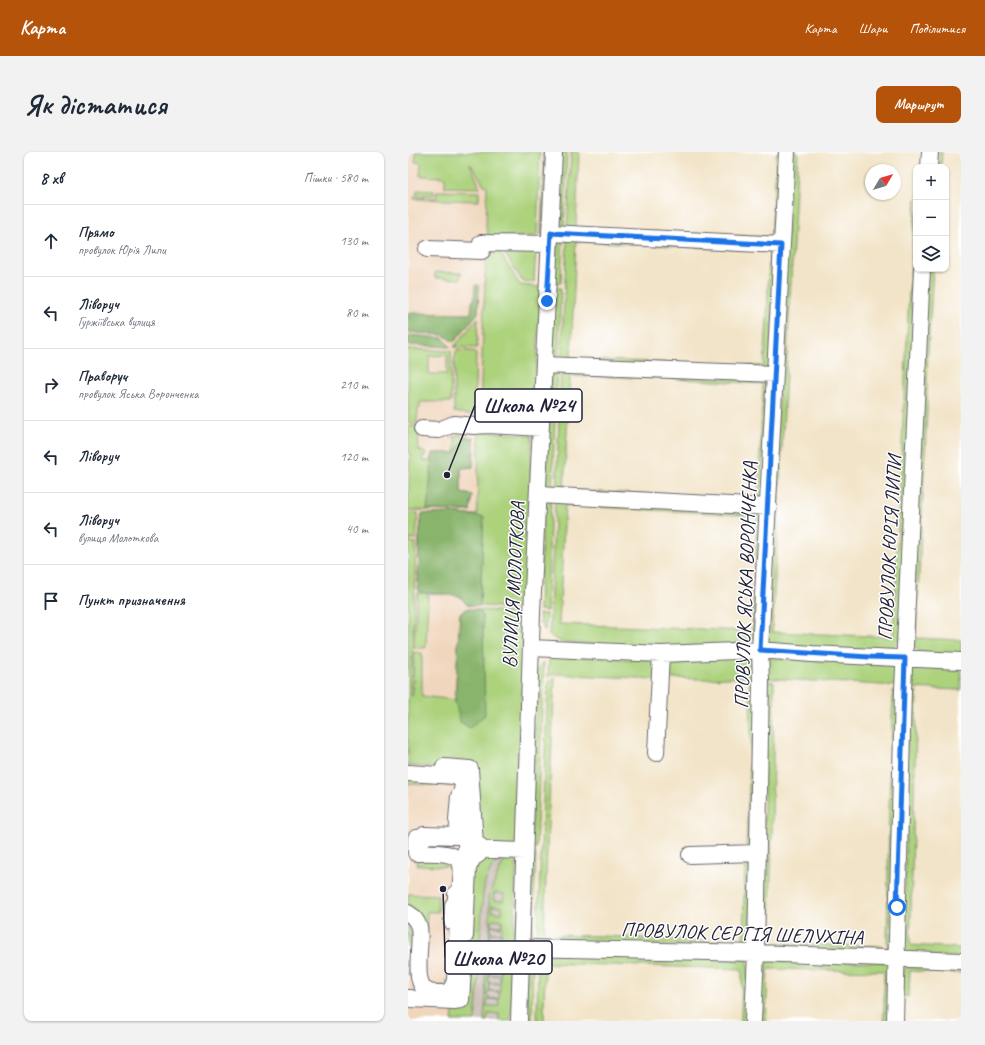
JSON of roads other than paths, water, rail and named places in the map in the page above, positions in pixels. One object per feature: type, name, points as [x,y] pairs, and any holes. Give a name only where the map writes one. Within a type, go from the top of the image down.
[{"type":"street","name":"ВУЛИЦЯ МОЛОТКОВА","points":[[519,1021],[531,648],[554,152]]},
{"type":"street","name":"ПРОВУЛОК ЯСЬКА ВОРОНЧЕНКА","points":[[753,1021],[758,853],[761,680],[760,650],[787,152]]},
{"type":"street","points":[[929,164],[930,152]]},
{"type":"street","points":[[427,249],[482,251],[482,243],[550,238],[781,245]]},
{"type":"street","name":"ПРОВУЛОК ЮРІЯ ЛИПИ","points":[[895,1021],[903,697],[922,272]]},
{"type":"street","points":[[544,365],[775,374]]},
{"type":"street","points":[[422,429],[439,430],[454,424],[541,428]]},
{"type":"street","points":[[538,495],[768,506]]},
{"type":"street","points":[[531,648],[661,654],[760,650],[961,661]]},
{"type":"street","points":[[656,753],[661,654]]},
{"type":"street","points":[[408,766],[470,769],[475,844],[480,846],[472,849]]},
{"type":"street","points":[[408,769],[453,772],[461,775],[466,781],[468,790],[472,849]]},
{"type":"street","points":[[408,773],[456,776],[461,780],[465,790],[462,790],[461,796],[458,796],[458,820],[462,820],[461,829],[457,829],[457,836],[424,835],[424,838],[416,838],[416,853],[452,855],[458,859],[461,865],[460,893],[456,893],[456,905],[453,905],[452,922],[458,922],[455,979],[453,986],[449,991],[442,993],[427,992],[418,983],[417,971],[419,928],[415,920],[408,913]]},
{"type":"street","points":[[417,845],[524,851]]},
{"type":"street","points":[[408,924],[412,935],[410,976],[411,999],[448,1001],[461,1000],[468,868],[470,861],[479,854],[472,849]]},
{"type":"street","points":[[690,855],[758,853]]},
{"type":"street","points":[[408,918],[415,931],[414,979],[410,987]]},
{"type":"street","name":"ПРОВУЛОК СЕРГІЯ ШЕЛУХІНА","points":[[521,948],[756,953],[961,961]]},
{"type":"place","name":"Школа №24","points":[[447,475]]},
{"type":"place","name":"Школа №20","points":[[443,889]]}]
